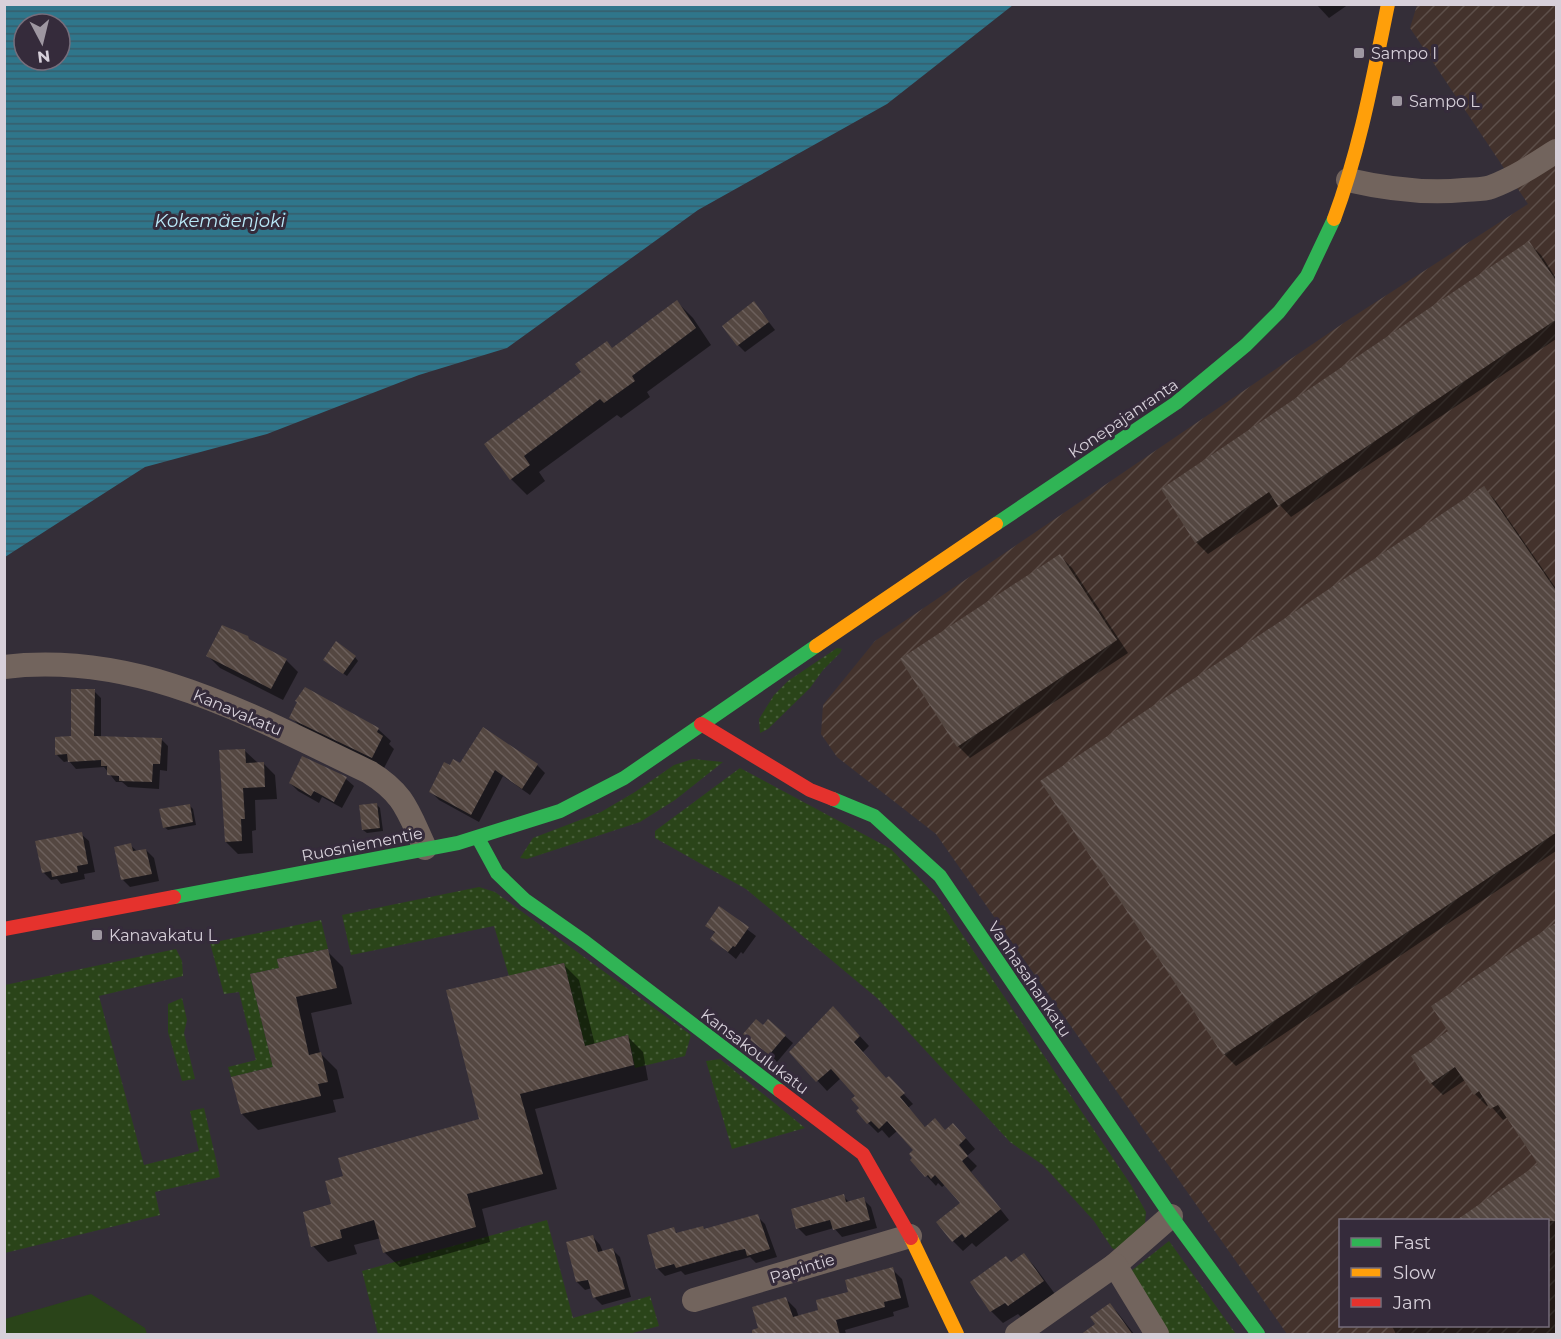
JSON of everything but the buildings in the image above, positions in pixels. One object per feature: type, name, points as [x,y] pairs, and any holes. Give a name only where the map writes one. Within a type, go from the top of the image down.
[{"type":"main road","name":"Konepajanranta","points":[[701,724],[1176,403],[1226,364],[1271,320],[1307,275],[1329,231],[1348,180],[1373,79],[1388,4]]},
{"type":"main road","name":"Ruosniementie","points":[[4,928],[478,838],[560,811],[624,778],[701,724]]},
{"type":"main road","name":"Vanhasahankatu","points":[[701,724],[810,790],[874,816],[940,876],[1171,1216],[1257,1335]]},
{"type":"main road","name":"Kansakoulukatu","points":[[478,838],[497,873],[525,900],[585,942],[863,1154],[910,1236],[957,1335]]},
{"type":"street","points":[[1348,180],[1380,188],[1406,190],[1446,192],[1489,188],[1525,172],[1557,151]]},
{"type":"street","name":"Kanavakatu","points":[[4,667],[22,665],[89,667],[141,675],[215,699],[369,772],[388,784],[404,801],[425,848]]},
{"type":"street","points":[[1017,1335],[1114,1265],[1171,1216]]},
{"type":"street","name":"Papintie","points":[[694,1300],[910,1236]]},
{"type":"street","points":[[1114,1265],[1156,1335]]},
{"type":"shaded area","points":[[1417,5],[1556,5],[1556,1334],[1287,1334],[936,834],[837,757],[821,734],[823,705],[875,641],[1351,318],[1528,204],[1410,28]]},
{"type":"green space","points":[[837,648],[842,649],[840,653],[823,670],[810,688],[768,729],[760,733],[759,719],[774,695],[788,681]]},
{"type":"green space","points":[[693,759],[723,762],[675,800],[640,822],[527,859],[520,858],[533,838],[601,812],[674,765]]},
{"type":"green space","points":[[740,768],[891,849],[937,897],[1131,1185],[1146,1212],[1145,1223],[1116,1250],[1112,1248],[1094,1221],[1043,1165],[1010,1142],[877,998],[746,889],[655,838],[655,831]]},
{"type":"green space","points":[[479,887],[495,892],[691,1035],[685,1056],[635,1068],[628,1035],[585,1046],[564,963],[509,976],[494,926],[351,955],[342,915]]},
{"type":"green space","points":[[321,920],[328,949],[277,959],[279,968],[250,974],[273,1067],[231,1077],[228,1067],[256,1060],[239,992],[224,994],[210,943]]},
{"type":"green space","points":[[176,949],[182,961],[183,976],[99,996],[144,1165],[199,1151],[190,1111],[204,1108],[220,1177],[155,1192],[160,1215],[5,1253],[5,985]]},
{"type":"green space","points":[[182,998],[187,1020],[184,1033],[195,1079],[182,1081],[168,1032],[168,1004]]},
{"type":"green space","points":[[720,1059],[805,1128],[732,1149],[706,1061]]},
{"type":"green space","points":[[547,1220],[573,1318],[650,1296],[659,1326],[629,1334],[378,1334],[362,1271]]},
{"type":"green space","points":[[1169,1241],[1236,1334],[1164,1334],[1126,1275]]},
{"type":"green space","points":[[91,1294],[145,1328],[147,1334],[5,1334],[5,1319]]},
{"type":"water","name":"Kokemäenjoki","points":[[5,4],[1013,4],[887,104],[698,210],[507,348],[419,375],[267,434],[145,467],[5,557]]},
{"type":"traffic: fast","points":[[996,524],[1176,403],[1246,345],[1279,312],[1307,276],[1334,219]]},
{"type":"traffic: fast","points":[[174,897],[458,843],[560,811],[624,778],[816,646]]},
{"type":"traffic: fast","points":[[833,799],[874,816],[940,876],[1171,1216],[1258,1334]]},
{"type":"traffic: fast","points":[[478,838],[497,873],[525,900],[585,942],[780,1091]]},
{"type":"traffic: slow","points":[[1334,219],[1359,139],[1388,4]]},
{"type":"traffic: slow","points":[[816,646],[996,524]]},
{"type":"traffic: slow","points":[[911,1238],[957,1334]]},
{"type":"traffic: jam","points":[[701,724],[810,790],[833,799]]},
{"type":"traffic: jam","points":[[4,929],[174,897]]},
{"type":"traffic: jam","points":[[780,1091],[863,1154],[911,1238]]},
{"type":"place","name":"Sampo I","points":[[1359,53]]},
{"type":"place","name":"Sampo L","points":[[1397,101]]},
{"type":"place","name":"Kanavakatu L","points":[[97,935]]}]
